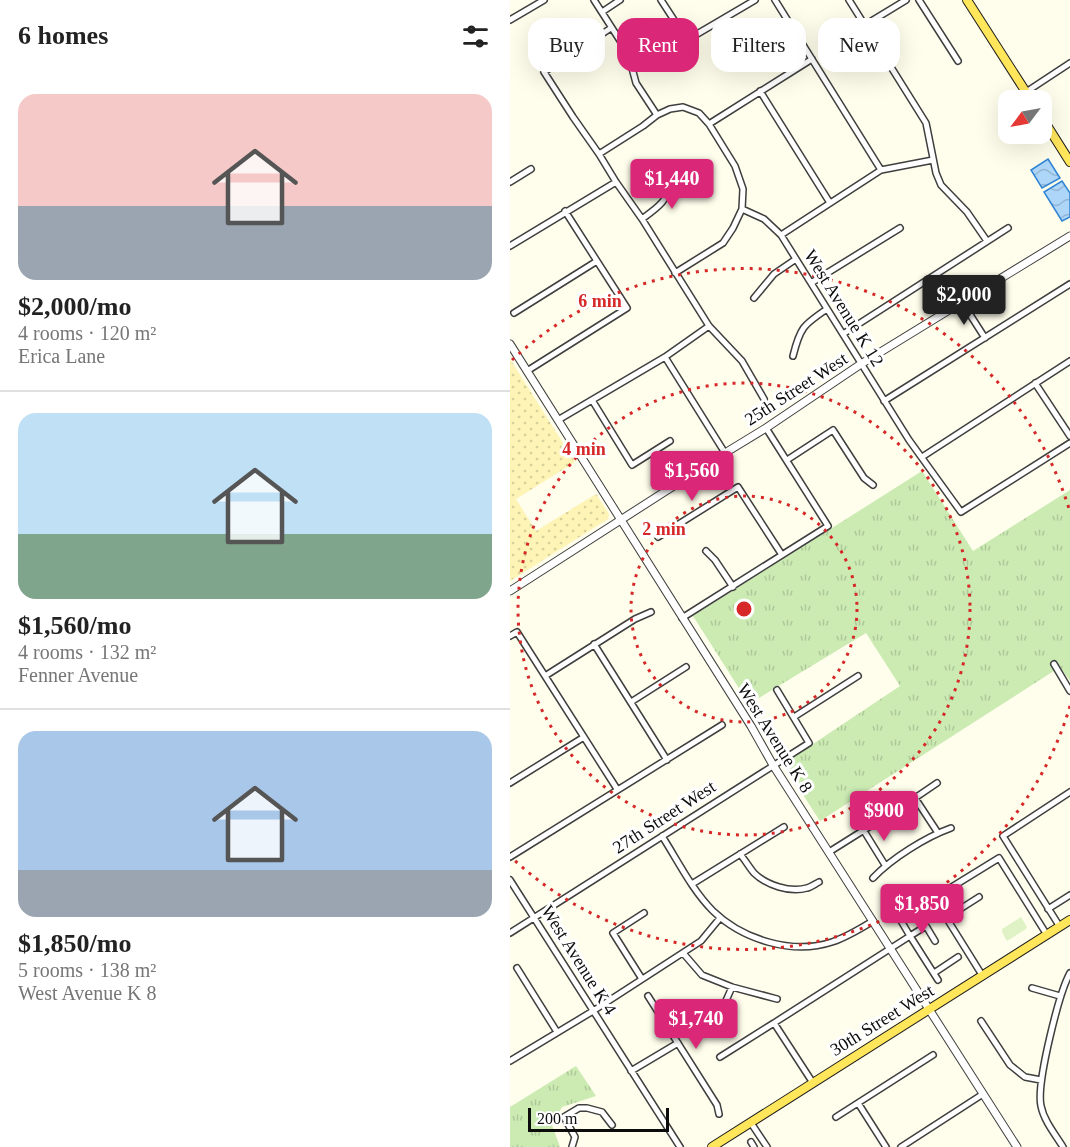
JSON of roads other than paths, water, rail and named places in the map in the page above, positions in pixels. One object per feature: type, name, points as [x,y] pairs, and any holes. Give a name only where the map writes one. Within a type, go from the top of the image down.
[{"type":"main road","points":[[967,0],[1025,90]]},
{"type":"main road","points":[[1052,133],[1070,162]]},
{"type":"main road","name":"30th Street West","points":[[712,1147],[1070,920]]},
{"type":"street","points":[[510,20],[543,0]]},
{"type":"street","points":[[594,0],[628,53],[636,82],[657,115]]},
{"type":"street","points":[[602,12],[620,0]]},
{"type":"street","points":[[661,0],[687,40],[755,0]]},
{"type":"street","points":[[775,0],[881,170]]},
{"type":"street","points":[[849,0],[861,18]]},
{"type":"street","points":[[876,18],[906,0]]},
{"type":"street","points":[[919,0],[958,61]]},
{"type":"street","points":[[611,28],[544,72],[642,219],[709,326],[742,361],[764,399]]},
{"type":"street","points":[[709,124],[812,59]]},
{"type":"street","points":[[1029,90],[1070,63]]},
{"type":"street","points":[[894,72],[926,123],[933,160],[941,185],[967,212],[987,241]]},
{"type":"street","points":[[760,91],[830,203]]},
{"type":"street","points":[[599,154],[657,115],[670,109],[683,107],[699,113],[709,124],[735,166],[743,189],[742,209],[723,243],[675,273]]},
{"type":"street","points":[[781,235],[881,170],[933,160]]},
{"type":"street","points":[[510,182],[531,169]]},
{"type":"street","points":[[642,219],[661,206],[674,179]]},
{"type":"street","points":[[510,246],[616,182]]},
{"type":"street","name":"West Avenue K 12","points":[[742,209],[764,219],[781,235],[884,402],[961,512],[1070,443]]},
{"type":"street","points":[[527,371],[627,308],[565,211]]},
{"type":"street","points":[[811,283],[900,228]]},
{"type":"street","points":[[843,334],[1008,228]]},
{"type":"street","name":"25th Street West","points":[[510,591],[766,428],[861,364],[1070,236]]},
{"type":"street","points":[[754,298],[774,274],[796,260]]},
{"type":"street","points":[[514,313],[597,261]]},
{"type":"street","points":[[884,402],[1070,284]]},
{"type":"street","points":[[962,302],[985,338]]},
{"type":"street","points":[[793,356],[799,334],[810,320],[827,309]]},
{"type":"street","points":[[558,420],[665,357],[709,326]]},
{"type":"street","name":"West Avenue K 8","points":[[510,344],[751,726],[773,765],[1017,1147]]},
{"type":"street","points":[[665,357],[725,453]]},
{"type":"street","points":[[922,457],[1070,362]]},
{"type":"street","points":[[1035,383],[1070,436]]},
{"type":"street","points":[[592,400],[632,465],[670,441]]},
{"type":"street","points":[[682,618],[828,526],[766,428]]},
{"type":"street","points":[[787,460],[832,430],[864,478],[873,485]]},
{"type":"street","points":[[658,537],[738,487],[782,555]]},
{"type":"street","points":[[706,551],[715,560],[733,587]]},
{"type":"street","points":[[545,676],[635,618],[651,612]]},
{"type":"street","points":[[510,636],[517,632],[617,789]]},
{"type":"street","points":[[594,644],[667,760]]},
{"type":"street","points":[[1054,664],[1070,691]]},
{"type":"street","points":[[631,702],[686,667]]},
{"type":"street","points":[[777,690],[794,717],[858,675]]},
{"type":"street","name":"27th Street West","points":[[510,933],[810,743],[794,717]]},
{"type":"street","points":[[510,857],[722,725]]},
{"type":"street","points":[[510,783],[584,736]]},
{"type":"street","points":[[829,852],[937,783]]},
{"type":"street","points":[[1060,927],[1003,836],[1070,792]]},
{"type":"street","points":[[915,798],[938,833]]},
{"type":"street","points":[[692,884],[784,827]]},
{"type":"street","points":[[873,878],[885,865],[938,833],[951,828]]},
{"type":"street","points":[[864,831],[885,865]]},
{"type":"street","points":[[662,836],[692,884],[712,910],[720,918],[752,937],[774,943],[801,946],[831,942],[873,921]]},
{"type":"street","points":[[740,854],[755,874],[782,888],[796,890],[819,882]]},
{"type":"street","points":[[982,975],[934,898],[999,858],[1047,935]]},
{"type":"street","name":"West Avenue K 4","points":[[510,880],[680,1147]]},
{"type":"street","points":[[1048,909],[1070,895]]},
{"type":"street","points":[[946,918],[979,897]]},
{"type":"street","points":[[919,900],[897,914],[938,980]]},
{"type":"street","points":[[642,979],[613,933],[644,913]]},
{"type":"street","points":[[510,1061],[593,1011],[701,941],[720,918]]},
{"type":"street","points":[[720,1057],[926,926],[936,941]]},
{"type":"street","points":[[683,953],[702,975],[732,987],[777,999]]},
{"type":"street","points":[[934,973],[958,957]]},
{"type":"street","points":[[517,968],[557,1032]]},
{"type":"street","points":[[1063,1147],[1046,1120],[1040,1104],[1041,1080],[1060,996],[1070,973]]},
{"type":"street","points":[[721,1012],[732,987]]},
{"type":"street","points":[[1032,988],[1060,996]]},
{"type":"street","points":[[648,996],[717,1105],[719,1114]]},
{"type":"street","points":[[981,1021],[1010,1065],[1025,1077],[1041,1080]]},
{"type":"street","points":[[774,1023],[813,1083]]},
{"type":"street","points":[[631,1071],[678,1043]]},
{"type":"street","points":[[836,1117],[933,1056]]},
{"type":"street","points":[[901,1147],[983,1094]]},
{"type":"street","points":[[858,1103],[886,1147]]},
{"type":"street","points":[[573,1147],[576,1137],[564,1117],[579,1108],[602,1112],[612,1125]]},
{"type":"street","points":[[751,1123],[766,1147]]},
{"type":"water","points":[[1048,159],[1060,178],[1042,188],[1031,170]]},
{"type":"water","points":[[1062,181],[1070,193],[1070,217],[1062,221],[1044,192]]}]
